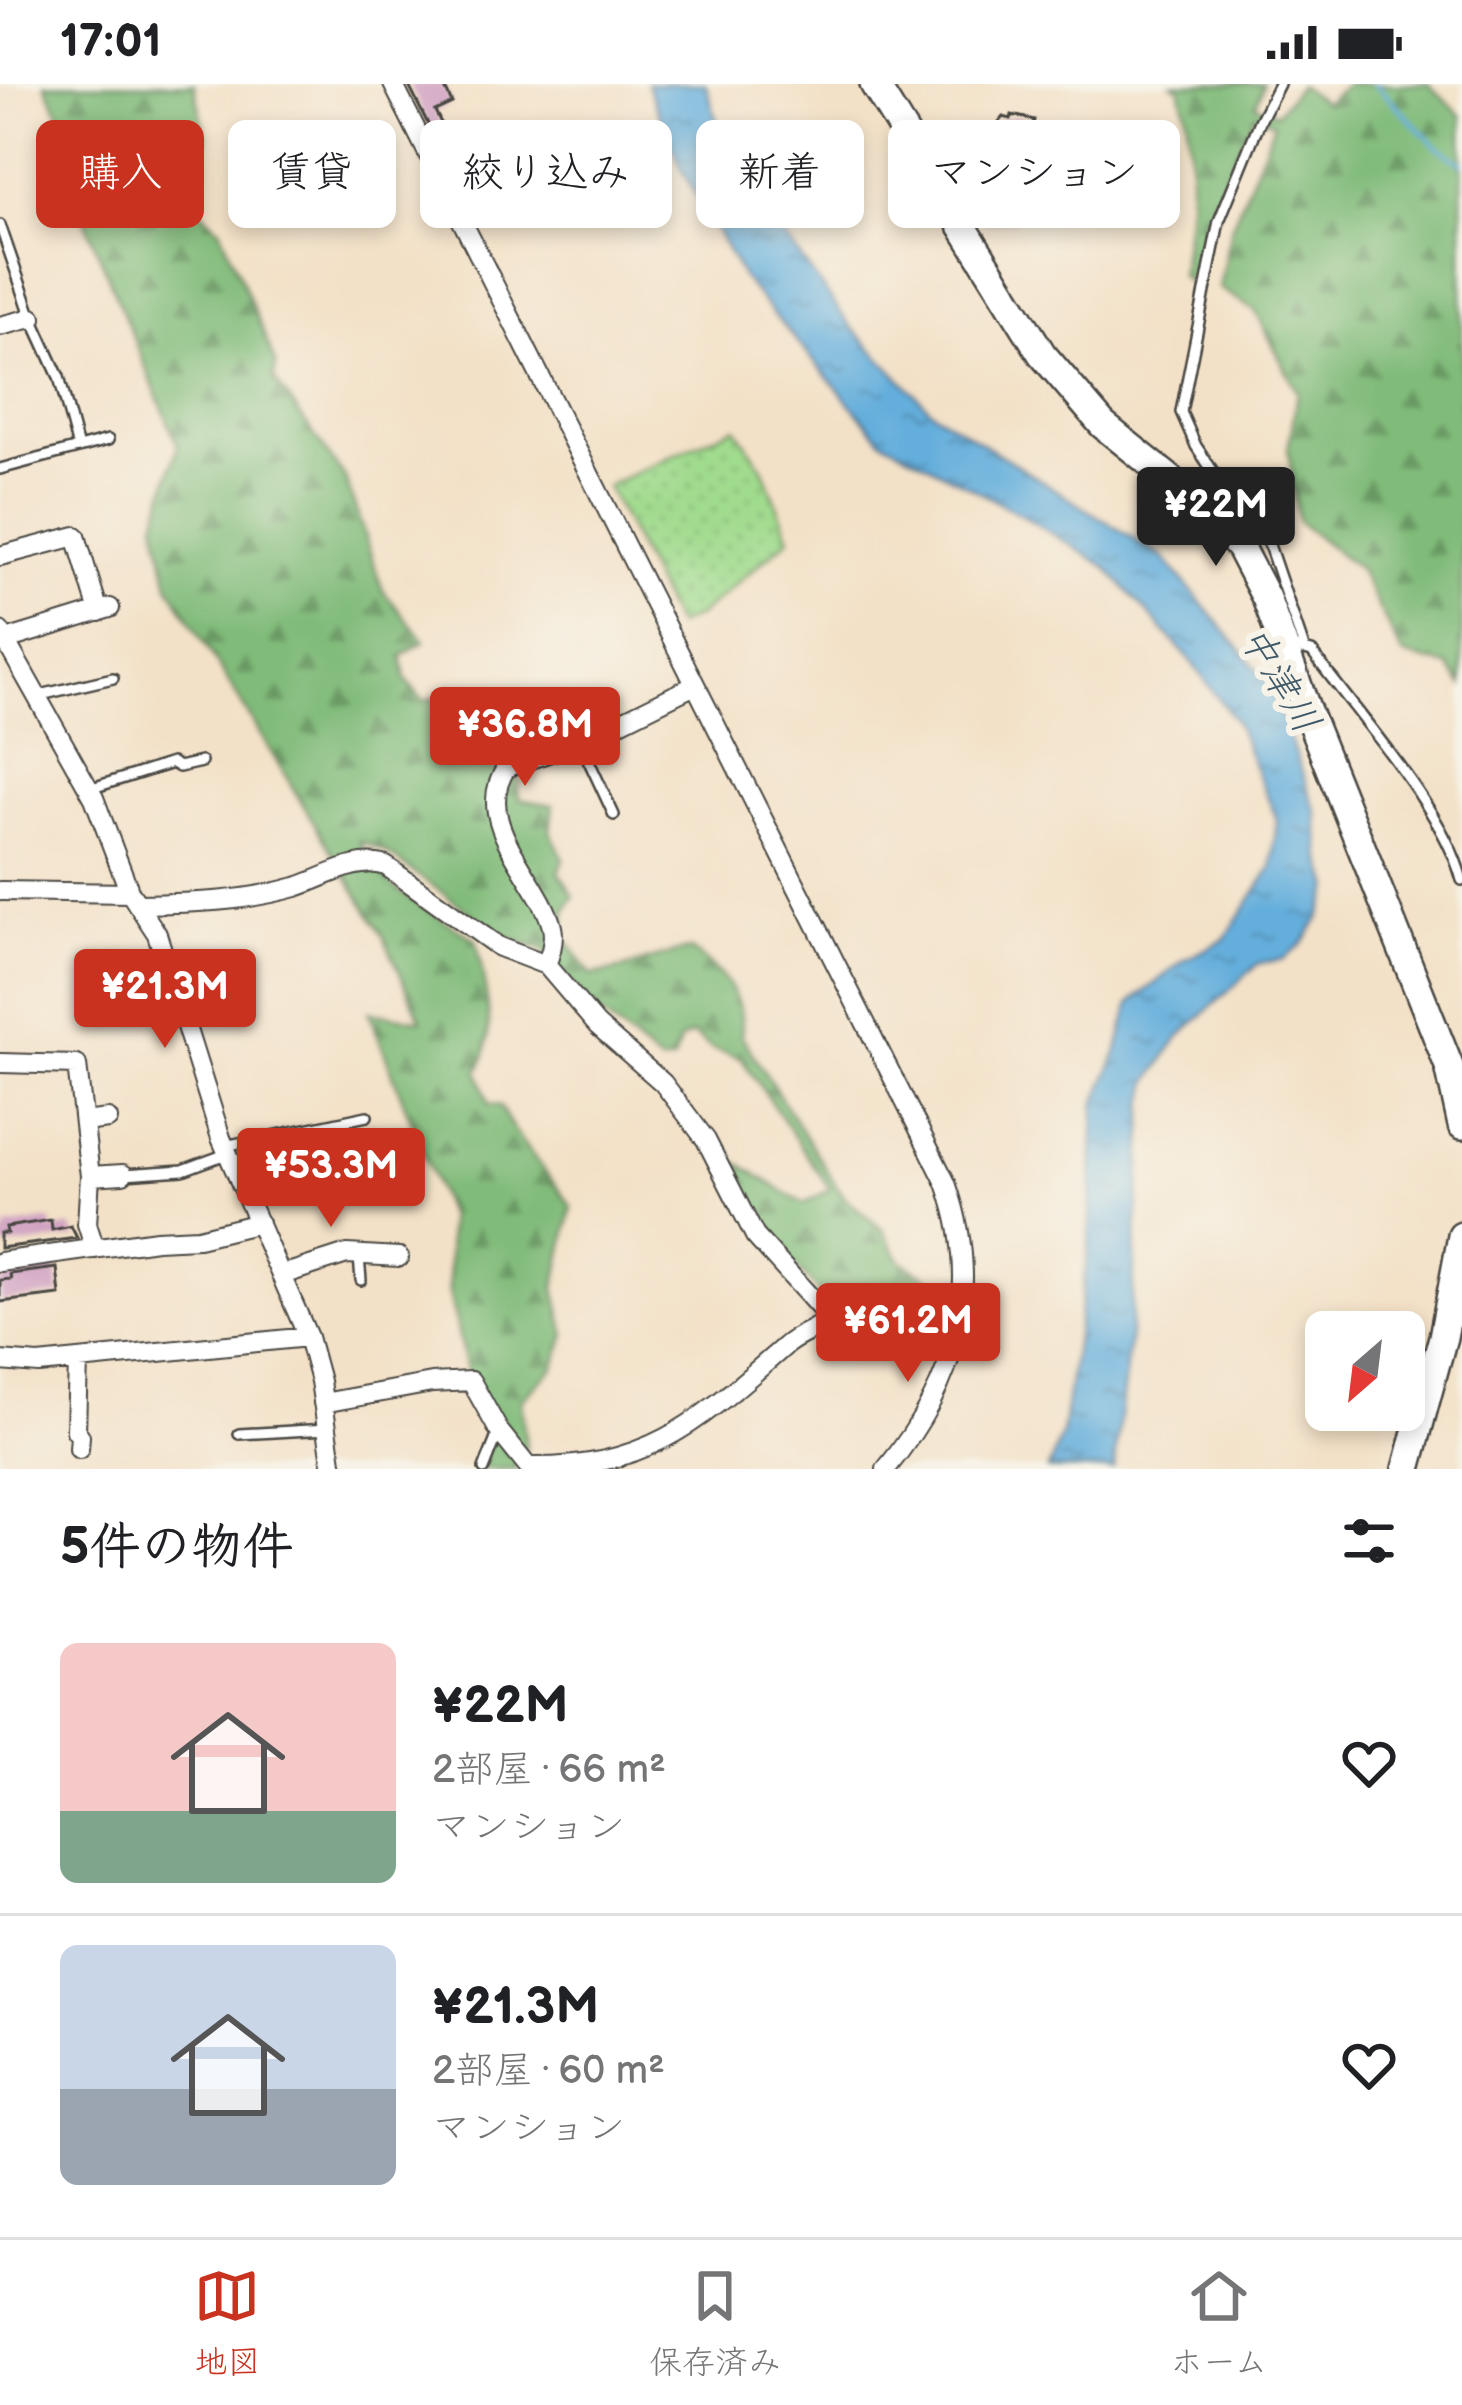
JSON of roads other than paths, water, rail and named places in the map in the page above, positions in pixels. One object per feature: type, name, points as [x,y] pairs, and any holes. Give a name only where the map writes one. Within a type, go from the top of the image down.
[{"type":"street","points":[[393,84],[957,1213],[964,1261],[958,1337],[944,1376],[886,1469]]},
{"type":"street","points":[[874,84],[1042,353],[1103,425],[1206,508],[1240,548],[1295,650],[1449,1066],[1462,1125]]},
{"type":"street","points":[[0,326],[32,318]]},
{"type":"street","points":[[0,556],[25,555],[76,536],[105,610],[3,636],[89,789],[134,898],[157,934],[227,1150],[308,1337],[333,1469]]},
{"type":"street","points":[[546,965],[552,951],[552,927],[508,844],[498,812],[498,781],[507,766],[580,742],[695,685]]},
{"type":"street","points":[[0,892],[259,897],[370,861],[386,866],[499,947],[546,965],[579,1006],[663,1083],[686,1110],[755,1236],[822,1310],[824,1322],[840,1333],[849,1333],[910,1311],[962,1313]]},
{"type":"street","points":[[0,1063],[101,1066]]},
{"type":"street","points":[[77,1065],[90,1176],[87,1224],[95,1249]]},
{"type":"street","points":[[84,1122],[108,1119]]},
{"type":"street","points":[[90,1176],[123,1174]]},
{"type":"street","points":[[0,1262],[198,1238],[259,1223]]},
{"type":"street","points":[[1408,1469],[1438,1358],[1462,1236]]},
{"type":"street","points":[[282,1275],[347,1254],[399,1257]]},
{"type":"street","points":[[323,1402],[471,1381],[521,1462],[540,1468],[610,1462],[670,1442],[790,1341],[824,1322]]},
{"type":"street","points":[[0,1361],[39,1364],[308,1337]]},
{"type":"street","points":[[78,1360],[79,1449]]},
{"type":"lane","points":[[1279,84],[1219,221],[1181,412],[1196,446],[1214,472],[1242,498],[1267,539],[1295,650],[1312,652],[1436,818],[1456,855],[1462,880]]},
{"type":"lane","points":[[0,225],[58,377],[78,448]]},
{"type":"lane","points":[[0,469],[108,440]]},
{"type":"lane","points":[[36,696],[113,678]]},
{"type":"lane","points":[[580,742],[614,814]]},
{"type":"lane","points":[[89,789],[172,763],[179,767],[201,762]]},
{"type":"lane","points":[[313,1114],[316,1126]]},
{"type":"lane","points":[[123,1174],[183,1170],[227,1150],[367,1116]]},
{"type":"lane","points":[[241,1178],[399,1144]]},
{"type":"lane","points":[[359,1257],[361,1280]]},
{"type":"lane","points":[[238,1435],[254,1428],[327,1430]]},
{"type":"lane","points":[[484,1469],[499,1431]]},
{"type":"water","points":[[647,84],[706,84],[717,120],[696,120],[696,195],[672,145],[672,120],[662,120]]},
{"type":"water","points":[[715,228],[778,228],[852,328],[933,412],[1164,558],[1268,682],[1317,812],[1321,854],[1331,888],[1319,919],[1302,944],[1284,959],[1259,963],[1178,1038],[1150,1081],[1114,1469],[1048,1469],[1062,1435],[1089,1244],[1095,1105],[1117,1053],[1130,1003],[1183,961],[1225,939],[1272,867],[1277,820],[1235,721],[1190,660],[1106,567],[881,439],[744,280]]},
{"type":"waterway","points":[[1375,84],[1435,145],[1462,163]]},
{"type":"water label","name":"中津川","points":[[1279,680]]}]
